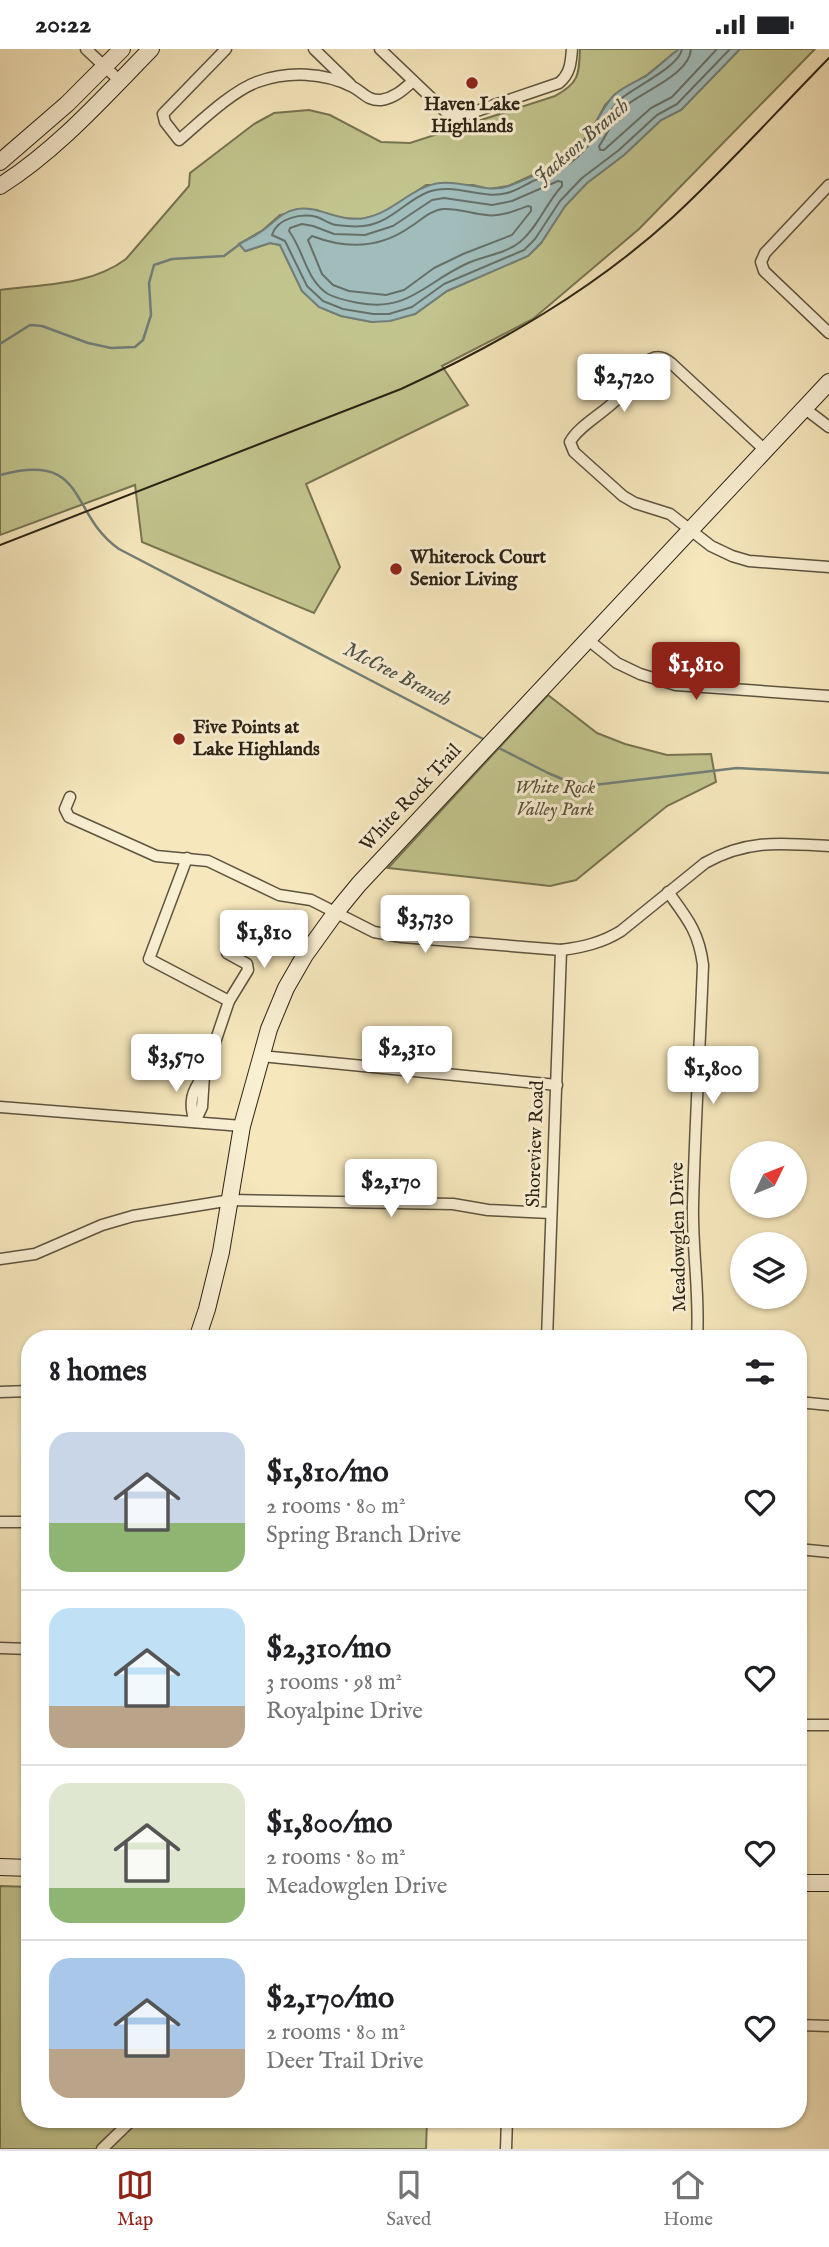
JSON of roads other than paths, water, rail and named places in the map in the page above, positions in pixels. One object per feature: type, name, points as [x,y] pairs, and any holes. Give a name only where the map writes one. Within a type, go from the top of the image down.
[{"type":"street","points":[[86,49],[120,81]]},
{"type":"street","points":[[0,162],[67,104],[122,49]]},
{"type":"street","points":[[0,186],[49,149],[151,49]]},
{"type":"street","points":[[226,49],[163,114],[165,122],[178,140],[236,93],[257,82],[293,75],[315,75],[354,87]]},
{"type":"street","points":[[314,49],[369,99],[382,100],[396,96],[413,81]]},
{"type":"street","points":[[380,49],[448,114],[464,116],[559,83],[569,70],[572,49]]},
{"type":"street","points":[[829,185],[765,253],[761,262],[764,271],[829,333]]},
{"type":"street","points":[[765,450],[664,357],[655,357],[647,362],[617,400],[588,425],[574,433],[570,442],[574,452],[635,503],[670,514],[711,546],[750,561],[829,567]]},
{"type":"street","name":"White Rock Trail","points":[[199,1330],[221,1252],[242,1126],[261,1056],[286,988],[305,955],[336,912],[375,866],[829,382]]},
{"type":"street","points":[[804,408],[829,427]]},
{"type":"street","points":[[587,639],[617,663],[640,674],[676,685],[829,696]]},
{"type":"street","points":[[70,797],[65,809],[69,817],[156,856],[208,861],[279,895],[311,900],[374,932],[561,950],[581,948],[608,939],[705,863],[736,848],[779,843],[829,846]]},
{"type":"street","points":[[187,858],[149,959],[229,1001]]},
{"type":"street","name":"Meadowglen Drive","points":[[668,892],[690,920],[698,937],[703,965],[693,1206],[697,1330]]},
{"type":"street","name":"Shoreview Road","points":[[547,1330],[561,950]]},
{"type":"street","points":[[195,1122],[190,1107],[193,1089],[204,1075],[229,1001],[248,970],[247,964],[228,953]]},
{"type":"street","points":[[261,1056],[557,1085]]},
{"type":"street","points":[[0,1107],[242,1126]]},
{"type":"street","points":[[0,1259],[35,1254],[102,1225],[133,1216],[231,1200],[453,1204],[488,1210],[551,1213]]},
{"type":"street","points":[[0,1392],[21,1391]]},
{"type":"street","points":[[807,1403],[829,1405]]},
{"type":"street","points":[[0,1522],[21,1522]]},
{"type":"street","points":[[807,1550],[829,1552]]},
{"type":"street","points":[[0,1648],[21,1649]]},
{"type":"street","points":[[807,1725],[829,1725]]},
{"type":"street","points":[[0,1867],[21,1868]]},
{"type":"street","points":[[807,1883],[829,1883]]},
{"type":"street","points":[[807,2025],[829,2025]]},
{"type":"street","points":[[102,2149],[124,2128]]},
{"type":"street","points":[[506,2149],[507,2128]]},
{"type":"water","points":[[679,49],[740,49],[681,110],[661,120],[624,155],[587,183],[565,206],[541,243],[528,256],[447,291],[415,314],[390,321],[372,322],[341,316],[319,307],[302,291],[280,245],[270,243],[245,251],[239,244],[291,210],[305,208],[346,218],[365,218],[385,211],[430,185],[458,183],[500,188],[524,180],[575,152],[614,95],[646,76]]},
{"type":"waterway","name":"Jackson Branch","points":[[0,344],[30,325],[42,326],[88,343],[111,348],[135,347],[143,340],[151,315],[149,283],[154,265],[172,259],[224,256],[240,244]]},
{"type":"waterway","name":"McCree Branch","points":[[0,475],[29,470],[49,472],[63,479],[74,490],[103,535],[119,549],[487,741]]},
{"type":"waterway","name":"McCree Branch","points":[[495,746],[567,781],[594,785],[737,768],[829,773]]},
{"type":"tram line","points":[[0,545],[401,389],[509,334],[578,292],[642,244],[713,179],[829,58]]},
{"type":"place","name":"Haven Lake Highlands","points":[[472,83]]},
{"type":"place","name":"Whiterock Court Senior Living","points":[[396,569]]},
{"type":"place","name":"Five Points at Lake Highlands","points":[[179,739]]},
{"type":"park label","name":"White Rock Valley Park","points":[[555,799]]}]
